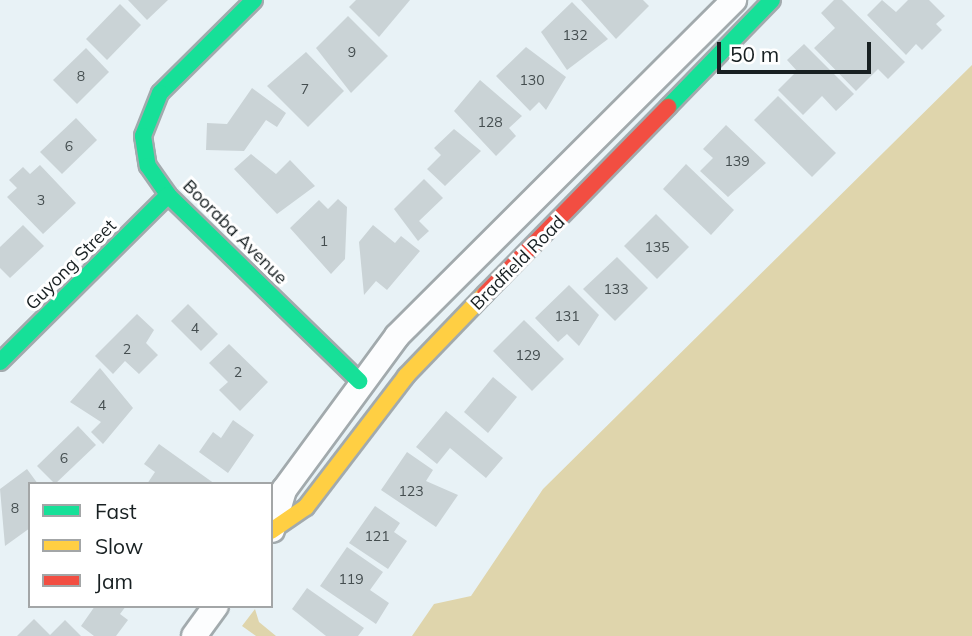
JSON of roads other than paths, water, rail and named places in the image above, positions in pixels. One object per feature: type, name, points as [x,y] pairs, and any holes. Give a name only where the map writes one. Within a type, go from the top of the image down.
[{"type":"street","name":"Booraba Avenue","points":[[254,0],[160,93],[147,114],[148,166],[168,195],[359,381]]},
{"type":"street","name":"Bradfield Road","points":[[273,527],[284,490],[359,381],[734,0]]},
{"type":"street","name":"Bradfield Road","points":[[273,529],[306,507],[406,376],[772,0]]},
{"type":"street","name":"Guyong Street","points":[[0,362],[168,195]]},
{"type":"street","points":[[194,636],[215,608]]}]
